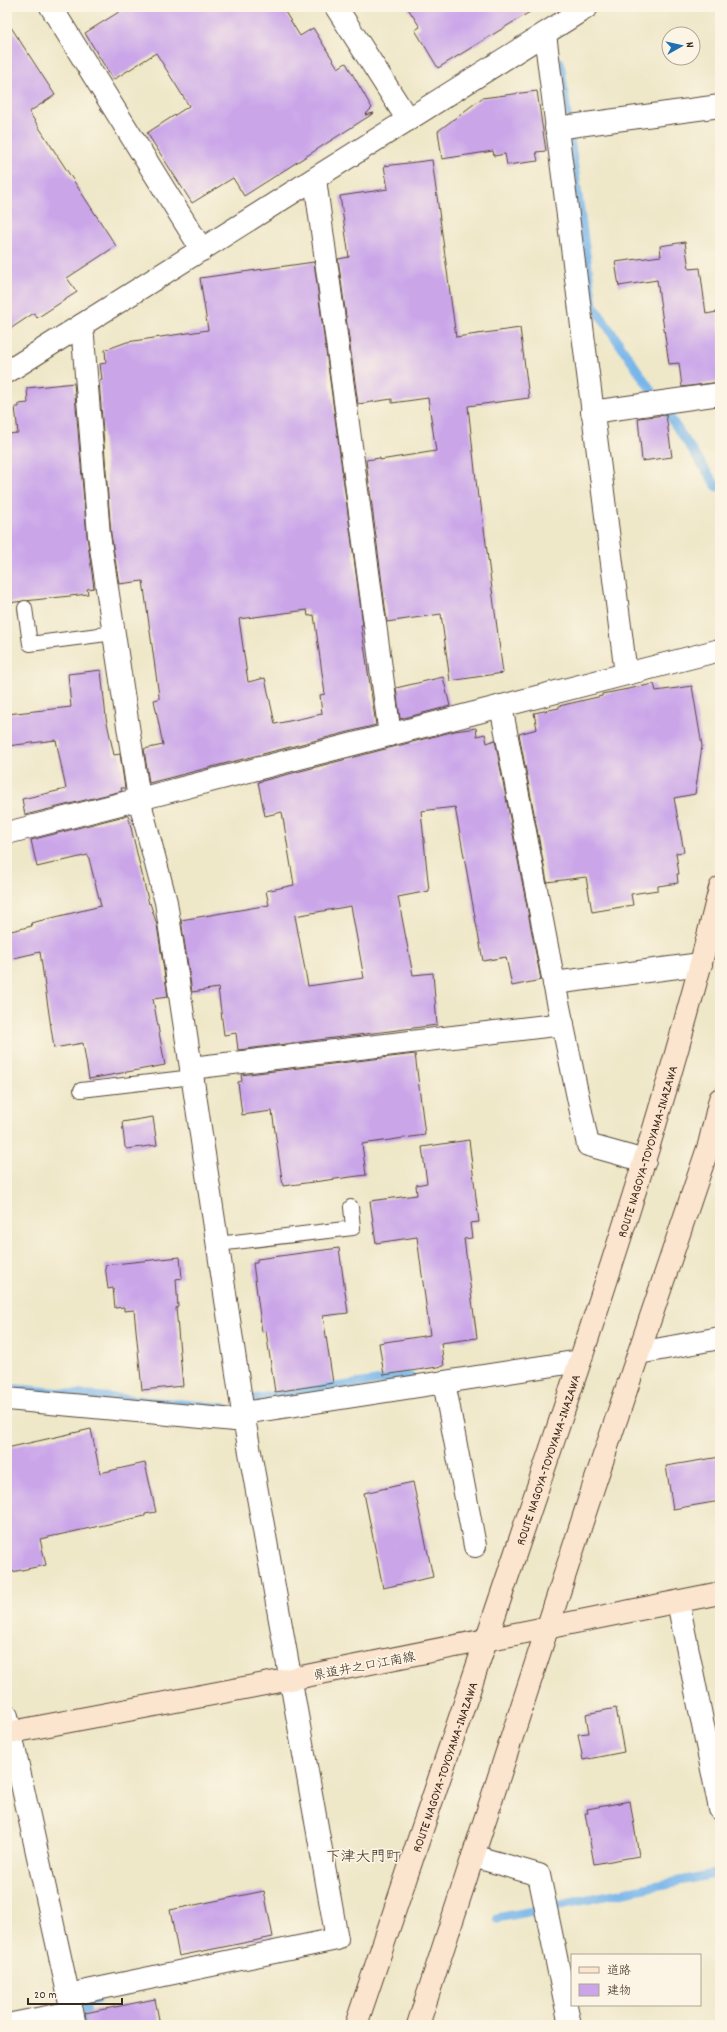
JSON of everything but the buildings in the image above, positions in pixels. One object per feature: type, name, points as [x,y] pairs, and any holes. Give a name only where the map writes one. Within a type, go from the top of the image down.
[{"type":"main road","name":"ROUTE NAGOYA-TOYOYAMA-INAZAWA","points":[[356,2025],[487,1640],[645,1160],[701,964],[720,888]]},
{"type":"main road","points":[[418,2025],[547,1628],[709,1145],[720,1102]]},
{"type":"main road","name":"県道井之口江南線","points":[[8,1727],[291,1679],[720,1593]]},
{"type":"street","points":[[51,7],[202,250]]},
{"type":"street","points":[[336,7],[408,120]]},
{"type":"street","points":[[7,372],[588,7]]},
{"type":"street","points":[[545,34],[626,674]]},
{"type":"street","points":[[556,128],[720,106]]},
{"type":"street","points":[[315,179],[390,735]]},
{"type":"street","points":[[7,2025],[72,2010],[338,1939],[244,1417],[166,902],[139,799],[99,535],[82,325]]},
{"type":"street","points":[[592,412],[720,394]]},
{"type":"street","points":[[7,833],[720,650]]},
{"type":"street","points":[[501,706],[554,983],[588,1145],[645,1160]]},
{"type":"street","points":[[554,983],[701,964]]},
{"type":"street","points":[[192,1073],[563,1024]]},
{"type":"street","points":[[639,1354],[720,1338]]},
{"type":"street","points":[[7,1399],[244,1417],[444,1382],[580,1361]]},
{"type":"street","points":[[444,1382],[475,1546]]},
{"type":"street","points":[[678,1602],[720,1809]]},
{"type":"street","points":[[8,1727],[72,2010]]},
{"type":"street","points":[[473,1856],[540,1875],[570,2025]]},
{"type":"lane","points":[[25,608],[30,644],[114,633]]},
{"type":"lane","points":[[81,1090],[192,1073]]},
{"type":"lane","points":[[218,1244],[353,1228],[351,1207]]},
{"type":"waterway","points":[[560,62],[567,115]]},
{"type":"waterway","points":[[570,138],[593,305],[653,393]]},
{"type":"waterway","points":[[667,413],[717,487]]},
{"type":"waterway","points":[[253,1399],[410,1376]]},
{"type":"waterway","points":[[7,1388],[225,1408]]},
{"type":"waterway","points":[[560,1905],[719,1873]]},
{"type":"waterway","points":[[497,1918],[538,1910]]},
{"type":"waterway","points":[[89,2025],[85,2003],[97,2000]]},
{"type":"district","name":"下津大門町","points":[[363,1856]]}]
